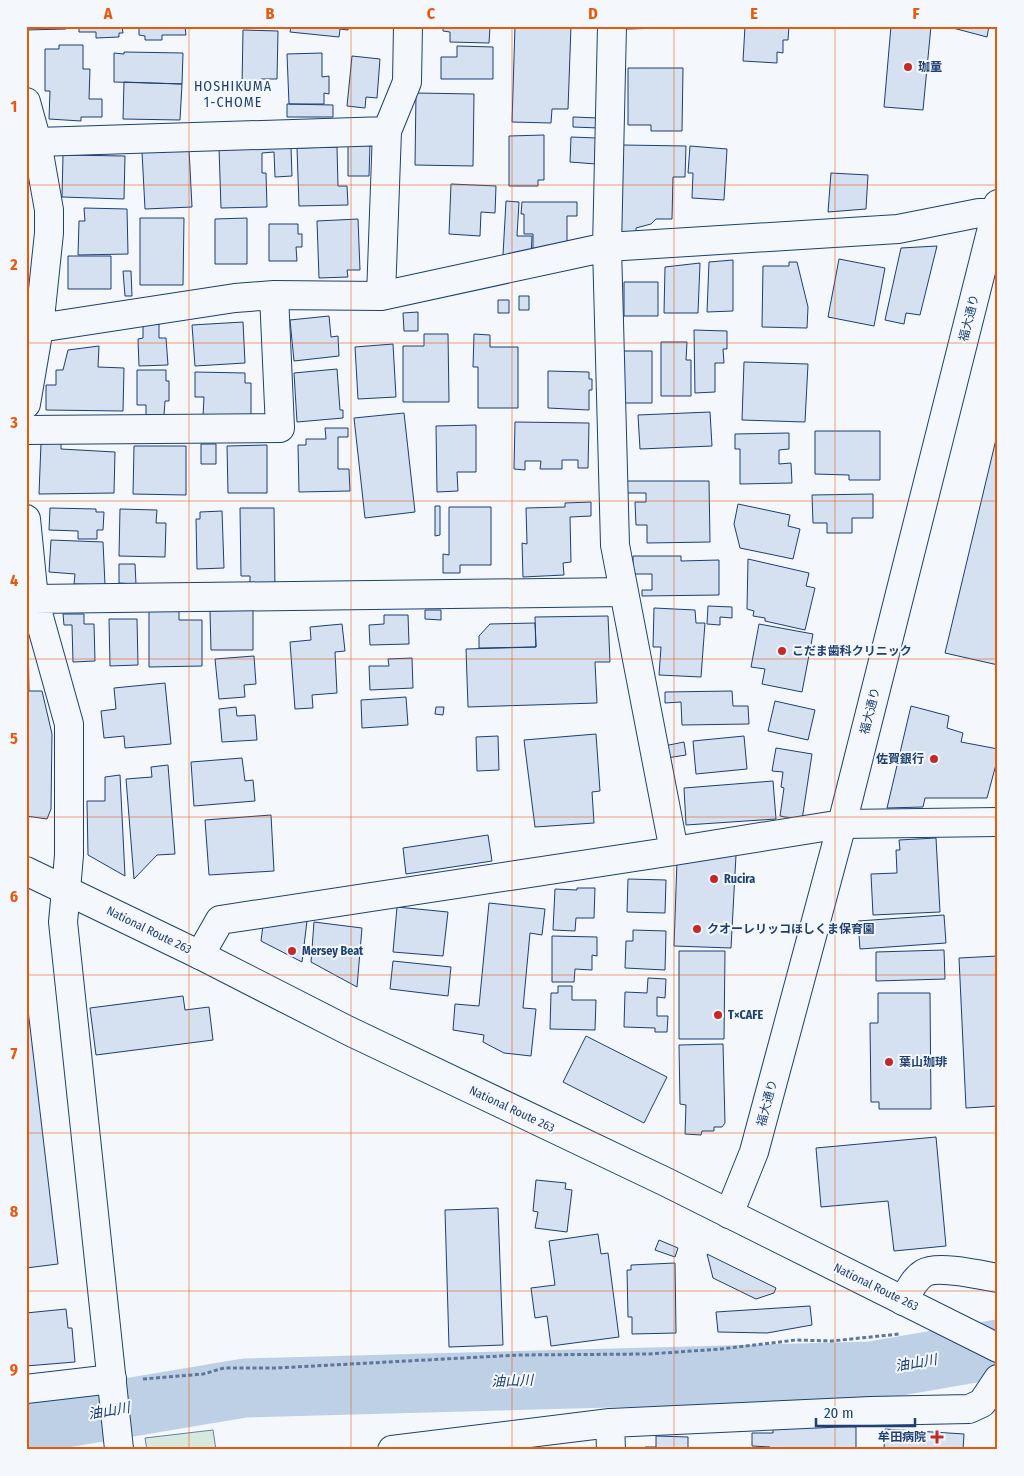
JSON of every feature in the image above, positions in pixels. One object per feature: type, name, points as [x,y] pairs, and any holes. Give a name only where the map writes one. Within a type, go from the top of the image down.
[{"type":"main road","points":[[381,296],[387,131],[407,82],[408,26]]},
{"type":"main road","points":[[612,26],[606,247],[615,545],[674,851]]},
{"type":"main road","points":[[26,102],[37,142],[49,210],[49,233],[32,329],[26,404]]},
{"type":"main road","points":[[37,142],[387,131]]},
{"type":"main road","points":[[32,329],[235,298],[381,296],[606,247],[898,229],[997,209]]},
{"type":"main road","name":"福大通り","points":[[729,1214],[754,1152],[842,824],[997,209]]},
{"type":"main road","points":[[26,430],[280,428],[274,296]]},
{"type":"main road","points":[[26,519],[34,598],[69,724],[69,855],[63,922],[112,1379],[117,1450]]},
{"type":"main road","points":[[34,598],[624,592]]},
{"type":"main road","points":[[200,955],[220,920],[842,824],[998,822]]},
{"type":"main road","name":"National Route 263","points":[[26,871],[200,955],[349,1031],[657,1178],[998,1348]]},
{"type":"main road","points":[[903,1301],[916,1280],[926,1272],[950,1270],[998,1278]]},
{"type":"main road","points":[[26,1389],[112,1379]]},
{"type":"main road","points":[[392,1450],[611,1437],[871,1411],[969,1408],[982,1403],[998,1379]]},
{"type":"path","points":[[112,1379],[176,1377],[203,1374],[224,1368],[276,1368],[519,1355],[648,1354],[721,1349],[796,1340],[832,1341],[900,1334]]},
{"type":"shaded area","points":[[213,1430],[216,1450],[147,1450],[145,1438]]},
{"type":"building","points":[[26,26],[66,26],[66,29],[26,30]]},
{"type":"building","points":[[79,26],[122,26],[123,33],[119,33],[119,37],[96,38],[96,32],[79,32]]},
{"type":"building","points":[[139,26],[185,26],[186,35],[162,35],[162,40],[145,40],[145,36],[139,35]]},
{"type":"building","points":[[291,26],[349,26],[348,30],[340,29],[339,37],[290,32]]},
{"type":"building","points":[[443,26],[490,27],[489,43],[450,42],[450,32],[443,31]]},
{"type":"building","points":[[515,26],[571,26],[568,109],[552,109],[551,123],[512,122]]},
{"type":"building","points":[[627,26],[662,26],[662,28],[627,29]]},
{"type":"building","points":[[745,26],[789,26],[788,40],[783,40],[783,53],[777,52],[777,63],[743,61]]},
{"type":"building","name":"珈童","points":[[891,26],[931,26],[923,110],[884,107]]},
{"type":"building","points":[[954,26],[989,26],[987,37],[953,28]]},
{"type":"building","points":[[243,30],[278,31],[277,79],[261,79],[261,86],[242,86]]},
{"type":"building","points":[[59,45],[83,45],[83,69],[90,69],[89,99],[102,99],[102,117],[81,117],[81,121],[49,119],[50,91],[45,91],[45,49],[59,49]]},
{"type":"building","points":[[457,46],[493,47],[493,79],[441,79],[441,57],[457,57]]},
{"type":"building","points":[[124,52],[183,53],[182,84],[114,82],[114,53],[124,54]]},
{"type":"building","points":[[322,53],[322,77],[329,76],[329,94],[324,93],[324,104],[289,104],[287,54]]},
{"type":"building","points":[[352,56],[380,59],[377,98],[366,97],[365,108],[347,106]]},
{"type":"building","points":[[628,68],[683,68],[682,131],[651,131],[651,125],[628,125]]},
{"type":"building","points":[[124,82],[182,84],[180,120],[123,119]]},
{"type":"building","points":[[416,93],[474,94],[473,166],[415,165]]},
{"type":"building","points":[[287,104],[333,105],[333,117],[287,117]]},
{"type":"building","points":[[573,117],[599,118],[599,128],[573,127]]},
{"type":"building","points":[[544,135],[544,180],[538,180],[538,186],[509,186],[509,136]]},
{"type":"building","points":[[571,137],[597,138],[596,164],[570,162]]},
{"type":"building","points":[[348,144],[370,144],[369,176],[348,176]]},
{"type":"building","points":[[623,145],[686,146],[685,177],[673,177],[672,219],[656,219],[651,224],[636,228],[636,232],[621,232]]},
{"type":"building","points":[[690,146],[727,149],[724,200],[692,198],[693,173],[688,173]]},
{"type":"building","points":[[291,147],[292,176],[275,177],[274,152],[262,153],[262,173],[266,173],[267,207],[221,208],[219,148]]},
{"type":"building","points":[[337,147],[338,186],[347,186],[348,205],[299,206],[297,148]]},
{"type":"building","points":[[189,149],[192,207],[145,209],[142,152]]},
{"type":"building","points":[[63,155],[125,156],[124,199],[62,197]]},
{"type":"building","points":[[831,173],[868,175],[866,209],[828,212]]},
{"type":"building","points":[[451,184],[496,186],[495,213],[481,212],[480,236],[449,234]]},
{"type":"building","points":[[506,201],[519,202],[517,236],[532,236],[531,257],[503,255]]},
{"type":"building","points":[[522,202],[577,202],[577,216],[567,216],[567,247],[533,251],[533,234],[524,234],[524,214],[521,214]]},
{"type":"building","points":[[84,208],[127,209],[128,254],[78,255],[79,221],[85,221]]},
{"type":"building","points":[[140,218],[184,218],[183,285],[140,285]]},
{"type":"building","points":[[247,218],[247,264],[215,264],[215,219]]},
{"type":"building","points":[[358,219],[360,270],[347,270],[348,277],[319,278],[317,221]]},
{"type":"building","points":[[269,224],[298,224],[298,234],[302,234],[302,247],[296,247],[297,261],[269,261]]},
{"type":"building","points":[[937,246],[920,315],[906,313],[904,324],[885,320],[901,248]]},
{"type":"building","points":[[68,256],[111,256],[111,289],[68,289]]},
{"type":"building","points":[[839,259],[885,268],[874,326],[828,317]]},
{"type":"building","points":[[733,260],[733,311],[707,312],[709,262]]},
{"type":"building","points":[[789,262],[797,262],[808,307],[807,328],[762,327],[763,266],[789,266]]},
{"type":"building","points":[[700,263],[698,313],[664,313],[665,267]]},
{"type":"building","points":[[123,271],[131,271],[132,296],[125,296]]},
{"type":"building","points":[[624,282],[658,282],[658,316],[624,316]]},
{"type":"building","points":[[519,296],[529,296],[529,310],[519,310]]},
{"type":"building","points":[[498,300],[509,300],[509,313],[498,313]]},
{"type":"building","points":[[418,312],[418,331],[404,331],[403,313]]},
{"type":"building","points":[[329,316],[331,337],[338,336],[339,356],[294,361],[290,320]]},
{"type":"building","points":[[243,322],[245,363],[195,366],[192,325]]},
{"type":"building","points":[[159,324],[159,338],[166,338],[168,365],[139,366],[138,339],[143,338],[143,325]]},
{"type":"building","points":[[694,330],[727,331],[727,349],[723,349],[724,363],[715,363],[715,392],[695,393]]},
{"type":"building","points":[[424,334],[448,334],[449,402],[403,402],[403,346],[424,346]]},
{"type":"building","points":[[474,334],[490,335],[490,347],[518,347],[518,408],[478,408],[478,367],[473,367]]},
{"type":"building","points":[[661,342],[687,342],[686,360],[691,360],[691,396],[661,396]]},
{"type":"building","points":[[393,344],[396,397],[358,399],[355,347]]},
{"type":"building","points":[[99,346],[98,367],[124,368],[123,411],[46,410],[46,385],[56,385],[56,370],[63,370],[68,350]]},
{"type":"building","points":[[621,351],[652,351],[652,403],[621,403]]},
{"type":"building","points":[[744,362],[808,364],[805,422],[742,420]]},
{"type":"building","points":[[337,369],[340,410],[343,410],[343,418],[297,422],[294,373]]},
{"type":"building","points":[[137,370],[166,370],[166,381],[169,381],[169,401],[165,401],[164,415],[146,415],[146,405],[137,405]]},
{"type":"building","points":[[548,371],[589,372],[589,379],[592,379],[592,390],[589,390],[589,410],[548,408]]},
{"type":"building","points":[[195,372],[245,373],[245,383],[251,383],[251,416],[203,416],[204,397],[195,397]]},
{"type":"building","points":[[710,412],[712,446],[640,449],[638,415]]},
{"type":"building","points":[[404,413],[415,512],[365,518],[354,418]]},
{"type":"building","points":[[515,422],[589,423],[588,468],[578,468],[578,460],[562,460],[562,469],[540,469],[541,461],[525,461],[525,470],[514,469]]},
{"type":"building","points":[[476,425],[476,472],[457,472],[458,491],[437,492],[436,426]]},
{"type":"building","points":[[325,428],[348,428],[348,437],[338,437],[338,469],[349,469],[350,491],[299,492],[298,445],[306,445],[306,439],[326,439]]},
{"type":"building","points":[[815,431],[880,431],[880,480],[849,480],[849,475],[815,474]]},
{"type":"building","points":[[998,431],[998,665],[945,653]]},
{"type":"building","points":[[789,433],[789,449],[779,450],[779,464],[791,463],[792,483],[740,484],[740,449],[735,449],[735,434]]},
{"type":"building","points":[[41,443],[61,443],[61,449],[115,452],[114,493],[39,494]]},
{"type":"building","points":[[201,444],[216,444],[216,464],[201,464]]},
{"type":"building","points":[[267,445],[267,493],[228,493],[227,446]]},
{"type":"building","points":[[134,446],[186,446],[186,495],[133,494]]},
{"type":"building","points":[[626,481],[709,481],[710,542],[647,543],[647,525],[636,525],[635,502],[646,502],[646,493],[626,493]]},
{"type":"building","points":[[873,494],[873,518],[852,518],[852,533],[827,533],[827,523],[813,523],[812,495]]},
{"type":"building","points":[[591,502],[591,516],[570,517],[571,562],[563,563],[564,575],[523,577],[522,543],[527,544],[526,508],[565,507],[565,503]]},
{"type":"building","points":[[738,504],[790,515],[788,526],[800,529],[793,559],[740,548],[734,524]]},
{"type":"building","points":[[435,506],[440,506],[440,535],[435,536]]},
{"type":"building","points":[[449,507],[491,507],[491,565],[460,565],[460,573],[443,573],[443,554],[449,555]]},
{"type":"building","points":[[50,508],[96,509],[96,512],[104,512],[103,530],[97,530],[97,539],[78,539],[78,531],[49,530]]},
{"type":"building","points":[[240,508],[274,508],[275,590],[250,590],[250,576],[241,576]]},
{"type":"building","points":[[120,509],[157,510],[156,523],[166,523],[165,557],[119,556]]},
{"type":"building","points":[[222,511],[224,568],[197,569],[196,519],[200,519],[200,512]]},
{"type":"building","points":[[51,540],[103,542],[105,585],[74,584],[75,574],[49,572]]},
{"type":"building","points":[[633,556],[681,556],[681,561],[719,560],[719,595],[642,596],[642,590],[652,590],[652,574],[633,574]]},
{"type":"building","points":[[748,559],[809,573],[806,586],[815,588],[805,630],[765,621],[765,618],[753,616],[754,611],[747,609]]},
{"type":"building","points":[[119,564],[135,564],[136,584],[119,583]]},
{"type":"building","points":[[708,606],[732,607],[732,618],[720,617],[720,625],[707,624]]},
{"type":"building","points":[[654,608],[695,610],[696,623],[705,623],[701,677],[659,675],[661,647],[653,647]]},
{"type":"building","points":[[179,610],[179,620],[202,620],[202,666],[149,667],[149,611]]},
{"type":"building","points":[[253,610],[253,650],[211,650],[210,611]]},
{"type":"building","points":[[425,610],[441,610],[441,620],[425,619]]},
{"type":"building","points":[[63,614],[84,614],[84,624],[94,624],[95,661],[73,662],[72,625],[64,625]]},
{"type":"building","points":[[384,615],[408,615],[409,644],[370,645],[369,625],[384,624]]},
{"type":"building","points":[[608,616],[610,662],[595,662],[597,703],[468,707],[466,649],[536,647],[535,617]]},
{"type":"building","points":[[109,619],[137,619],[138,665],[110,666]]},
{"type":"building","points":[[535,623],[536,647],[479,648],[479,636],[490,624]]},
{"type":"building","points":[[342,624],[345,651],[335,652],[337,693],[312,695],[313,708],[295,709],[290,642],[311,640],[310,627]]},
{"type":"building","name":"こだま歯科クリニック","points":[[759,624],[813,634],[802,692],[762,684],[765,669],[751,667]]},
{"type":"building","points":[[26,636],[28,636],[29,691],[42,691],[52,734],[51,809],[47,819],[26,816]]},
{"type":"building","points":[[254,656],[256,684],[244,685],[245,697],[219,699],[215,659]]},
{"type":"building","points":[[412,658],[413,688],[370,690],[369,666],[389,666],[388,659]]},
{"type":"building","points":[[165,683],[171,744],[125,748],[124,736],[104,738],[101,711],[116,709],[114,688]]},
{"type":"building","points":[[732,691],[733,706],[748,706],[749,724],[682,725],[681,702],[665,703],[665,692]]},
{"type":"building","points":[[406,697],[408,725],[362,728],[361,700]]},
{"type":"building","points":[[775,701],[815,710],[808,740],[768,731]]},
{"type":"building","points":[[911,706],[949,716],[947,728],[963,733],[961,742],[998,749],[998,757],[987,798],[925,798],[923,807],[887,808]]},
{"type":"building","points":[[236,707],[237,716],[255,715],[257,740],[222,742],[219,709]]},
{"type":"building","points":[[436,707],[444,707],[443,715],[435,714]]},
{"type":"building","points":[[596,734],[600,791],[592,792],[594,823],[535,827],[524,740]]},
{"type":"building","points":[[498,736],[499,770],[477,771],[476,737]]},
{"type":"building","points":[[744,736],[747,769],[696,774],[693,741]]},
{"type":"building","points":[[684,742],[686,755],[667,758],[664,746]]},
{"type":"building","points":[[776,748],[812,754],[802,820],[780,816],[784,788],[781,787],[783,772],[772,771]]},
{"type":"building","points":[[242,758],[245,781],[253,780],[255,801],[194,806],[191,762]]},
{"type":"building","points":[[168,765],[175,854],[157,855],[134,879],[126,779],[152,777],[151,767]]},
{"type":"building","points":[[120,775],[125,876],[88,855],[87,801],[105,801],[105,777]]},
{"type":"building","points":[[773,781],[776,819],[686,825],[684,788]]},
{"type":"building","points":[[271,815],[274,871],[209,875],[205,820]]},
{"type":"building","points":[[488,835],[492,861],[406,874],[403,848]]},
{"type":"building","points":[[936,838],[940,912],[873,915],[871,874],[897,873],[896,850],[900,850],[899,840]]},
{"type":"building","points":[[736,855],[731,948],[674,946],[677,861]]},
{"type":"building","points":[[628,879],[666,880],[665,913],[627,912]]},
{"type":"building","points":[[577,888],[595,888],[594,918],[576,918],[575,931],[553,930],[555,889],[577,890]]},
{"type":"building","points":[[489,903],[545,909],[542,935],[530,933],[523,1008],[536,1009],[531,1056],[504,1053],[483,1042],[484,1035],[453,1030],[455,1004],[479,1006]]},
{"type":"building","points":[[397,907],[448,912],[443,956],[393,952]]},
{"type":"building","points":[[944,915],[946,943],[860,949],[858,921]]},
{"type":"building","name":"Mersey Beat","points":[[307,921],[302,962],[261,941],[263,925]]},
{"type":"building","points":[[314,922],[362,928],[357,987],[311,962]]},
{"type":"building","points":[[633,930],[666,931],[665,970],[625,968],[626,941],[633,941]]},
{"type":"building","points":[[552,936],[597,937],[597,956],[592,955],[592,970],[575,969],[574,982],[552,982]]},
{"type":"building","points":[[944,950],[945,979],[876,981],[876,952]]},
{"type":"building","points":[[679,951],[725,951],[724,1039],[679,1039]]},
{"type":"building","points":[[998,956],[998,1106],[966,1108],[959,958]]},
{"type":"building","points":[[393,961],[451,967],[448,996],[390,989]]},
{"type":"building","points":[[648,978],[666,979],[665,998],[657,997],[657,1016],[668,1016],[667,1032],[655,1032],[655,1028],[624,1027],[625,992],[647,993]]},
{"type":"building","points":[[558,986],[572,986],[572,1000],[596,1000],[595,1030],[550,1029],[551,993],[558,993]]},
{"type":"building","points":[[26,993],[58,1264],[26,1268]]},
{"type":"building","points":[[878,993],[930,993],[931,1109],[879,1109],[879,1102],[871,1102],[870,1023],[878,1023]]},
{"type":"building","points":[[183,996],[185,1010],[209,1007],[213,1040],[96,1055],[90,1008]]},
{"type":"building","points":[[586,1036],[667,1077],[644,1123],[563,1082]]},
{"type":"building","points":[[723,1044],[725,1123],[722,1127],[714,1127],[714,1131],[702,1131],[701,1135],[685,1134],[686,1105],[680,1104],[679,1045]]},
{"type":"building","points":[[936,1137],[946,1246],[894,1251],[888,1201],[821,1207],[816,1148]]},
{"type":"building","points":[[536,1180],[566,1183],[565,1189],[572,1190],[567,1232],[535,1228],[538,1212],[533,1211]]},
{"type":"building","points":[[498,1208],[503,1345],[449,1347],[445,1210]]},
{"type":"building","points":[[598,1234],[601,1254],[608,1253],[619,1337],[551,1346],[547,1316],[535,1318],[531,1288],[555,1285],[549,1241]]},
{"type":"building","points":[[659,1240],[678,1248],[675,1257],[655,1250]]},
{"type":"building","points":[[707,1254],[776,1288],[774,1293],[756,1299],[713,1278]]},
{"type":"building","points":[[675,1263],[676,1333],[632,1334],[632,1317],[628,1317],[627,1270],[631,1270],[631,1265]]},
{"type":"building","points":[[810,1306],[812,1325],[767,1333],[718,1332],[716,1312]]},
{"type":"building","points":[[66,1309],[68,1328],[72,1328],[75,1362],[26,1366],[26,1313]]},
{"type":"building","points":[[773,1426],[856,1427],[856,1450],[770,1450],[770,1447],[752,1446],[752,1433],[773,1433]]},
{"type":"building","points":[[885,1429],[964,1434],[963,1450],[884,1449]]},
{"type":"building","points":[[656,1436],[688,1437],[688,1450],[645,1450],[645,1447],[656,1447]]},
{"type":"building","points":[[531,1448],[578,1449],[578,1450],[531,1450]]},
{"type":"waterway","name":"油山川","points":[[26,1421],[66,1418],[245,1388],[871,1371],[998,1349]]},
{"type":"place","name":"珈童","points":[[908,67]]},
{"type":"place","name":"こだま歯科クリニック","points":[[782,651]]},
{"type":"place","name":"佐賀銀行","points":[[934,759]]},
{"type":"place","name":"Rucira","points":[[714,879]]},
{"type":"place","name":"クオーレリッコほしくま保育園","points":[[697,929]]},
{"type":"place","name":"Mersey Beat","points":[[292,951]]},
{"type":"place","name":"T×CAFE","points":[[718,1015]]},
{"type":"place","name":"葉山珈琲","points":[[889,1062]]},
{"type":"place","name":"牟田病院","points":[[937,1437]]},
{"type":"district","name":"HOSHIKUMA 1-CHOME","points":[[233,94]]}]
